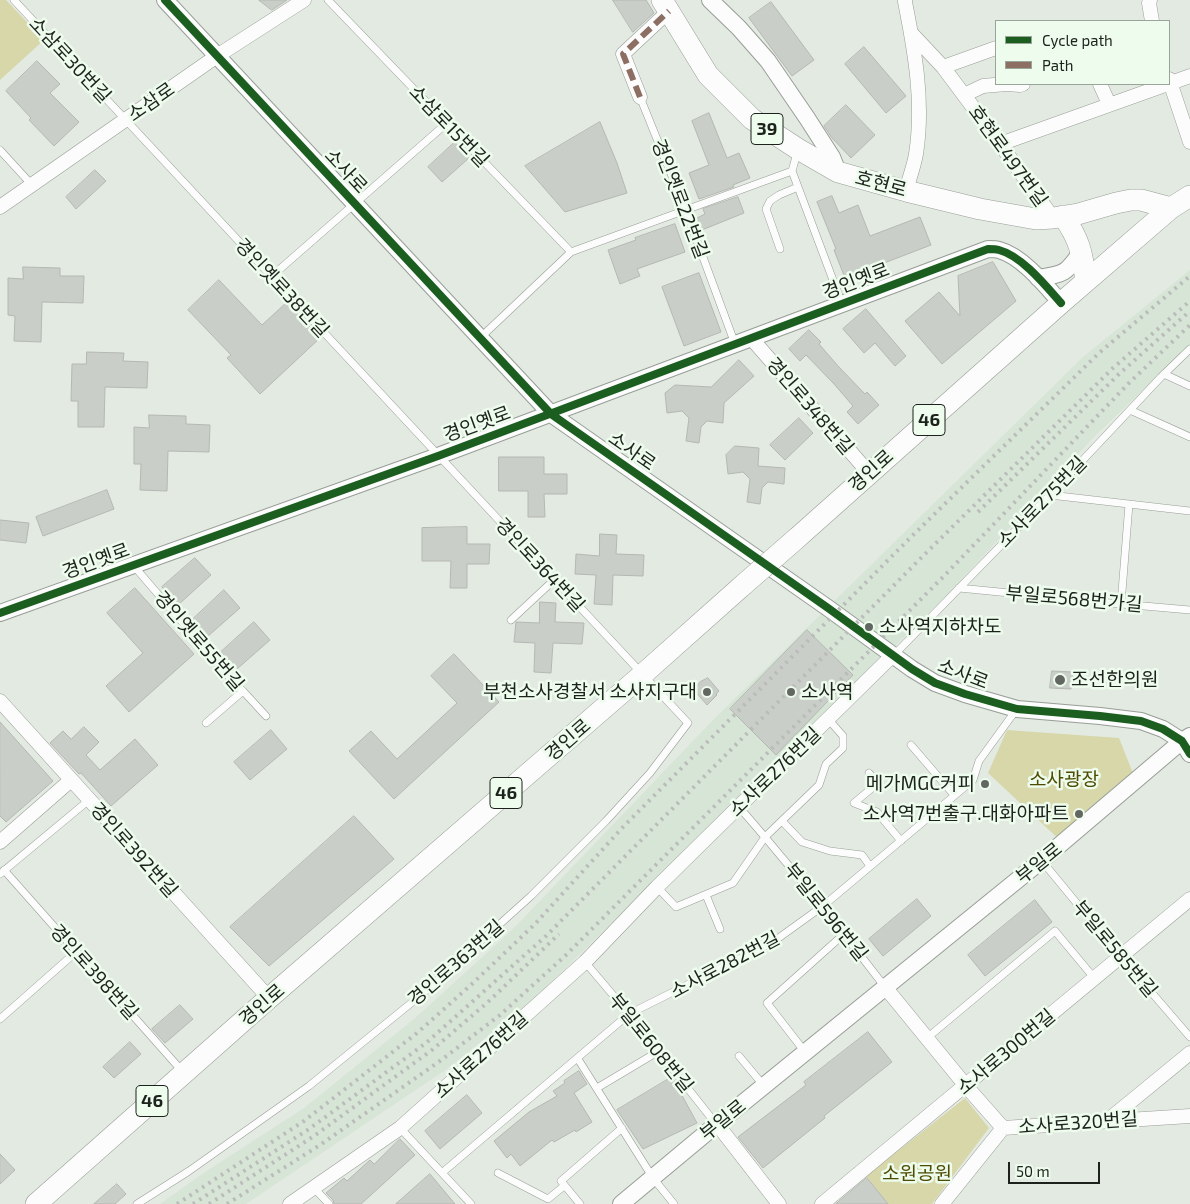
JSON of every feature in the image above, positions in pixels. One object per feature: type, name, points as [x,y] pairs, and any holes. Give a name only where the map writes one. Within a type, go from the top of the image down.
[{"type":"main road","name":"호현로","points":[[666,6],[708,75],[752,119],[838,172],[906,191],[1036,219],[1078,214],[1131,200],[1141,200],[1171,208]]},
{"type":"main road","name":"경인로","points":[[46,1199],[184,1073],[642,675],[1086,281],[1171,208],[1190,196]]},
{"type":"main road","points":[[1058,217],[1072,229],[1079,242],[1086,281]]},
{"type":"street","name":"소사로","points":[[165,0],[551,414],[828,608],[912,670],[935,683],[1017,709],[1141,721],[1163,729],[1187,744]]},
{"type":"street","name":"소삼로","points":[[0,207],[217,56],[304,0]]},
{"type":"street","points":[[710,0],[739,28],[768,61],[832,157],[838,172]]},
{"type":"street","points":[[1150,0],[1152,20]]},
{"type":"street","points":[[904,1],[911,33],[919,91],[919,126],[916,155],[906,191]]},
{"type":"street","name":"경인옛로22번길","points":[[640,97],[623,54],[666,6]]},
{"type":"street","name":"호현로497번길","points":[[911,33],[943,67],[1000,144],[1058,217]]},
{"type":"street","points":[[943,67],[995,48]]},
{"type":"street","points":[[1190,76],[1170,81],[1190,142]]},
{"type":"street","name":"호현로497번길","points":[[964,95],[983,86],[995,85]]},
{"type":"street","points":[[1100,85],[1109,104]]},
{"type":"street","points":[[1000,144],[1159,85]]},
{"type":"street","name":"경인옛로","points":[[0,613],[438,456],[988,249],[999,250],[1025,265],[1061,303]]},
{"type":"street","points":[[1038,278],[1063,273],[1073,264],[1081,252]]},
{"type":"street","name":"경인로348번길","points":[[751,338],[869,474]]},
{"type":"street","name":"소사로276번길","points":[[290,1204],[400,1128],[585,962],[657,888],[893,655]]},
{"type":"street","name":"경인로392번길","points":[[0,701],[269,998]]},
{"type":"street","name":"부일로","points":[[621,1204],[716,1124],[1187,744]]},
{"type":"street","points":[[2,835],[71,780]]},
{"type":"street","name":"소사로300번길","points":[[822,1204],[1190,899]]},
{"type":"street","points":[[885,987],[1003,1128]]},
{"type":"street","points":[[1107,1121],[1190,1053]]},
{"type":"street","name":"소사로320번길","points":[[942,1204],[1003,1128],[1190,1116]]},
{"type":"street","points":[[716,1124],[779,1204]]},
{"type":"lane","name":"소삼로30번길","points":[[14,0],[126,120]]},
{"type":"lane","name":"소삼로15번길","points":[[328,0],[571,252]]},
{"type":"lane","name":"경인옛로22번길","points":[[640,97],[686,211],[735,344]]},
{"type":"lane","name":"경인옛로38번길","points":[[126,120],[438,456]]},
{"type":"lane","name":"소사로","points":[[272,276],[447,123]]},
{"type":"lane","points":[[798,149],[792,171],[842,304]]},
{"type":"lane","points":[[0,150],[32,185]]},
{"type":"lane","points":[[480,338],[571,252],[792,171]]},
{"type":"lane","points":[[780,248],[766,209],[770,201],[798,187]]},
{"type":"lane","name":"소사로275번길","points":[[893,655],[1050,495],[1164,374],[1190,350]]},
{"type":"lane","points":[[1164,374],[1190,386]]},
{"type":"lane","points":[[1130,410],[1190,437]]},
{"type":"lane","name":"경인로364번길","points":[[438,456],[642,675]]},
{"type":"lane","points":[[1050,495],[1190,511]]},
{"type":"lane","points":[[1120,604],[1129,504]]},
{"type":"lane","name":"경인옛로55번길","points":[[133,565],[236,685],[266,716]]},
{"type":"lane","points":[[511,620],[554,580]]},
{"type":"lane","name":"부일로568번가길","points":[[959,588],[1190,610]]},
{"type":"lane","name":"경인로363번길","points":[[137,1204],[189,1171],[309,1086],[421,995],[532,896],[606,821],[650,773],[688,723],[642,675]]},
{"type":"lane","points":[[206,723],[243,691]]},
{"type":"lane","name":"소사로282번길","points":[[443,1172],[629,1014],[773,942],[823,906],[973,780],[979,761],[1017,709]]},
{"type":"lane","name":"소사로276번길","points":[[765,837],[819,785],[826,764],[843,748],[843,736],[828,719]]},
{"type":"lane","points":[[912,745],[954,795]]},
{"type":"lane","points":[[869,773],[878,784],[854,803],[877,812],[901,841]]},
{"type":"lane","points":[[2,872],[89,800]]},
{"type":"lane","name":"부일로596번길","points":[[739,807],[823,906],[885,987]]},
{"type":"lane","points":[[782,821],[802,842],[830,851],[862,855],[870,866]]},
{"type":"lane","points":[[657,888],[676,907],[733,883],[765,837]]},
{"type":"lane","name":"부일로585번길","points":[[1042,860],[1121,957],[1190,1037]]},
{"type":"lane","name":"경인로398번길","points":[[2,872],[184,1073]]},
{"type":"lane","points":[[706,894],[720,929]]},
{"type":"lane","points":[[927,1038],[1055,931],[1095,979]]},
{"type":"lane","points":[[805,1053],[767,1003],[844,934]]},
{"type":"lane","points":[[0,1019],[76,952]]},
{"type":"lane","name":"부일로608번길","points":[[585,962],[659,1051],[716,1124]]},
{"type":"lane","points":[[597,1088],[659,1051]]},
{"type":"lane","points":[[739,1056],[764,1086]]},
{"type":"lane","points":[[578,1058],[653,1178],[674,1204]]},
{"type":"lane","points":[[400,1128],[471,1204]]},
{"type":"lane","points":[[580,1204],[561,1181],[622,1128]]},
{"type":"lane","points":[[498,1173],[548,1199],[564,1186]]},
{"type":"lane","points":[[313,1187],[329,1204]]},
{"type":"shaded area","points":[[1190,270],[1190,345],[1095,436],[948,594],[535,998],[447,1069],[246,1204],[160,1204],[205,1172],[304,1108],[414,1019],[513,929],[712,721],[1083,357]]},
{"type":"green space","points":[[0,0],[6,0],[44,40],[0,80]]},
{"type":"green space","name":"소사광장","points":[[1007,730],[1119,738],[1136,781],[1063,843],[988,773]]},
{"type":"green space","name":"소원공원","points":[[965,1098],[989,1128],[932,1204],[888,1204],[866,1176]]},
{"type":"building","points":[[259,0],[287,0],[272,10]]},
{"type":"building","points":[[613,0],[646,0],[654,13],[633,32]]},
{"type":"building","points":[[771,2],[814,60],[792,76],[749,18]]},
{"type":"building","points":[[864,47],[906,96],[886,113],[845,64]]},
{"type":"building","points":[[37,61],[60,84],[50,93],[79,122],[54,146],[29,120],[31,118],[6,91]]},
{"type":"building","points":[[846,105],[875,135],[851,158],[832,138],[824,126]]},
{"type":"building","points":[[709,113],[727,158],[739,153],[750,178],[733,185],[734,187],[699,199],[689,173],[709,165],[692,121]]},
{"type":"building","points":[[600,122],[627,193],[565,212],[525,166]]},
{"type":"building","points":[[455,142],[469,158],[442,182],[428,167]]},
{"type":"building","points":[[95,170],[106,181],[76,209],[66,197]]},
{"type":"building","points":[[832,196],[839,213],[858,205],[870,236],[920,217],[931,245],[845,278],[834,250],[836,249],[817,202]]},
{"type":"building","points":[[738,197],[744,213],[702,230],[697,218],[705,214],[703,209]]},
{"type":"building","points":[[675,224],[685,252],[637,269],[640,276],[620,284],[608,250]]},
{"type":"building","points":[[993,262],[1016,301],[942,364],[905,321],[939,292],[960,316],[958,276]]},
{"type":"building","points":[[23,267],[60,268],[60,276],[84,276],[83,303],[42,302],[41,342],[14,341],[15,316],[8,315],[8,278],[23,279]]},
{"type":"building","points":[[699,273],[721,332],[684,346],[662,287]]},
{"type":"building","points":[[219,280],[262,325],[287,302],[320,338],[260,394],[227,358],[231,355],[188,310]]},
{"type":"building","points":[[866,309],[906,356],[895,366],[875,343],[864,353],[843,329]]},
{"type":"building","points":[[809,330],[821,342],[819,344],[838,366],[865,394],[867,392],[879,405],[858,424],[847,412],[853,406],[834,384],[806,355],[800,361],[789,349]]},
{"type":"building","points":[[87,352],[124,353],[123,361],[148,362],[147,388],[105,387],[104,427],[78,427],[78,401],[71,401],[72,364],[86,364]]},
{"type":"building","points":[[739,360],[754,376],[724,403],[723,423],[707,421],[701,427],[699,443],[686,441],[689,418],[682,411],[667,413],[665,393],[675,385],[711,387]]},
{"type":"building","points":[[149,415],[186,416],[186,424],[210,425],[209,452],[168,451],[167,491],[140,490],[141,464],[134,464],[134,427],[149,428]]},
{"type":"building","points":[[799,418],[813,433],[785,460],[770,445]]},
{"type":"building","points":[[735,446],[759,448],[758,466],[785,468],[784,484],[768,482],[762,488],[760,504],[747,502],[750,479],[743,472],[728,474],[726,455]]},
{"type":"building","points":[[499,457],[544,457],[544,474],[567,474],[567,494],[544,494],[545,517],[528,517],[528,491],[499,491]]},
{"type":"building","points":[[107,490],[114,509],[43,536],[36,517]]},
{"type":"building","points":[[0,520],[29,523],[26,543],[0,540]]},
{"type":"building","points":[[467,527],[467,544],[490,544],[489,564],[467,564],[467,588],[450,588],[451,561],[422,561],[422,528]]},
{"type":"building","points":[[600,534],[617,535],[616,554],[644,555],[643,576],[613,575],[612,605],[594,604],[596,575],[575,574],[576,554],[599,556]]},
{"type":"building","points":[[195,558],[211,575],[178,605],[162,587]]},
{"type":"building","points":[[135,588],[194,654],[129,712],[106,686],[143,653],[107,613]]},
{"type":"building","points":[[224,590],[240,608],[207,637],[192,620]]},
{"type":"building","points":[[540,602],[556,603],[555,622],[584,623],[582,644],[553,643],[551,673],[534,672],[535,643],[514,642],[516,622],[539,623]]},
{"type":"building","points":[[254,622],[270,640],[237,669],[221,652]]},
{"type":"building","name":"소사역","points":[[807,630],[853,675],[776,755],[730,709]]},
{"type":"building","points":[[454,654],[499,702],[394,799],[349,751],[371,731],[397,759],[457,703],[431,676]]},
{"type":"building","points":[[1052,671],[1073,672],[1071,689],[1050,688]]},
{"type":"building","points":[[708,678],[719,691],[707,705],[694,690],[700,682]]},
{"type":"building","points":[[0,722],[53,781],[6,822],[0,816]]},
{"type":"building","points":[[84,727],[99,742],[86,755],[100,770],[135,739],[158,765],[111,806],[50,743],[63,731],[71,739]]},
{"type":"building","points":[[271,730],[287,749],[250,780],[234,762]]},
{"type":"building","points":[[354,816],[394,859],[269,966],[230,927]]},
{"type":"building","points":[[917,899],[931,916],[883,956],[869,939]]},
{"type":"building","points":[[1035,900],[1052,922],[985,976],[968,955]]},
{"type":"building","points":[[180,1005],[193,1019],[165,1043],[152,1029]]},
{"type":"building","points":[[868,1032],[892,1062],[763,1168],[738,1137],[806,1085],[804,1082]]},
{"type":"building","points":[[130,1042],[141,1054],[114,1078],[103,1067]]},
{"type":"building","points":[[579,1071],[587,1084],[574,1093],[592,1122],[554,1142],[552,1140],[520,1166],[511,1154],[507,1158],[494,1141],[529,1112],[557,1096],[553,1091]]},
{"type":"building","points":[[672,1077],[697,1123],[643,1149],[617,1110]]},
{"type":"building","points":[[467,1095],[482,1113],[440,1149],[425,1131]]},
{"type":"building","points":[[400,1139],[415,1155],[361,1204],[334,1204],[333,1200],[326,1193],[344,1178],[347,1181],[370,1160],[374,1164]]},
{"type":"building","points":[[0,1154],[15,1170],[0,1184]]},
{"type":"building","points":[[430,1174],[455,1204],[396,1204]]},
{"type":"building","points":[[867,1178],[888,1204],[836,1204]]},
{"type":"building","points":[[117,1184],[126,1194],[115,1204],[94,1204]]},
{"type":"railway","points":[[177,1204],[304,1121],[417,1033],[473,983],[535,924],[622,828],[910,538],[1099,353],[1190,276]]},
{"type":"railway","points":[[193,1204],[309,1129],[426,1043],[546,936],[925,554],[1113,368],[1190,301]]},
{"type":"railway","points":[[978,512],[1119,374],[1190,311]]},
{"type":"railway","points":[[227,1204],[320,1145],[440,1061],[500,1015],[566,955],[945,575],[1128,384],[1190,325]]},
{"type":"railway","points":[[209,1204],[314,1136],[432,1050],[488,1002],[559,934]]},
{"type":"marked path","points":[[640,97],[623,54],[669,11]]},
{"type":"cycle path","points":[[165,0],[551,414],[912,669],[935,683],[1017,709],[1141,721],[1163,729],[1182,741],[1190,754]]},
{"type":"cycle path","points":[[0,613],[438,456],[988,249],[999,250],[1016,258],[1033,272],[1061,303]]},
{"type":"place","name":"소사역지하차도","points":[[869,627]]},
{"type":"place","name":"조선한의원","points":[[1060,680]]},
{"type":"place","name":"부천소사경찰서 소사지구대","points":[[707,692]]},
{"type":"place","name":"소사역","points":[[791,692]]},
{"type":"place","name":"메가MGC커피","points":[[985,784]]},
{"type":"place","name":"소사역7번출구.대화아파트","points":[[1079,814]]}]
